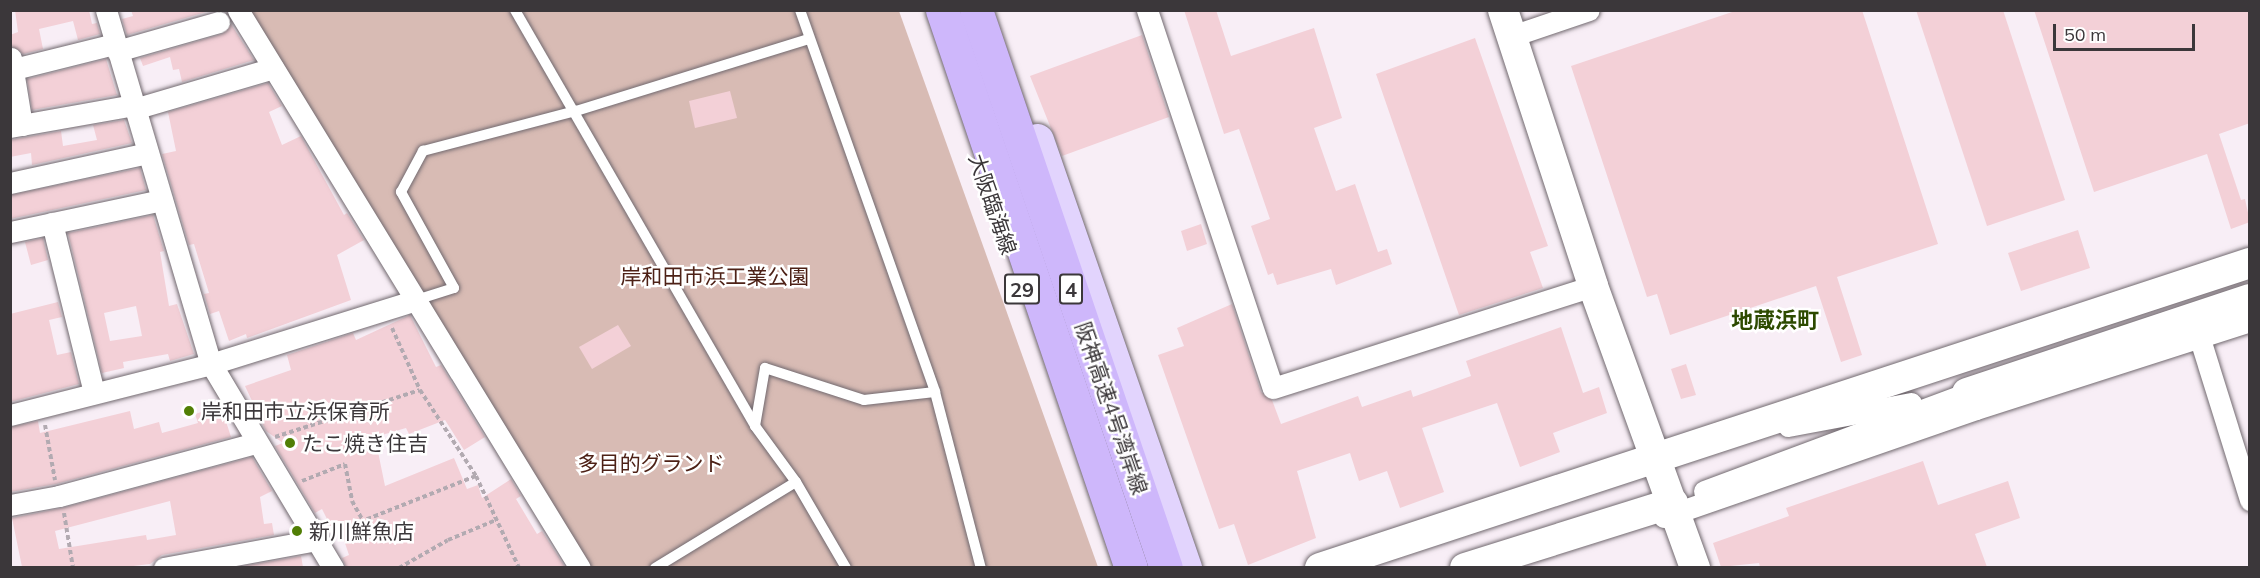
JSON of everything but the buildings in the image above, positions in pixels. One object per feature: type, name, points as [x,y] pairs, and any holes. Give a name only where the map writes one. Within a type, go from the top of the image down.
[{"type":"highway","name":"阪神高速4号湾岸線","points":[[942,10],[1131,567]]},
{"type":"highway","name":"阪神高速4号湾岸線","points":[[976,10],[1166,567]]},
{"type":"main road","name":"大阪臨海線","points":[[926,10],[1118,567]]},
{"type":"main road","points":[[993,10],[1185,567]]},
{"type":"street","points":[[106,10],[211,364],[256,443],[333,567]]},
{"type":"street","points":[[238,10],[413,301],[580,567]]},
{"type":"street","points":[[1147,10],[1274,388],[1593,286]]},
{"type":"street","points":[[1589,10],[1508,23],[1593,286],[1695,567]]},
{"type":"street","points":[[219,22],[116,48],[11,66],[16,126],[134,107],[273,68]]},
{"type":"street","points":[[10,183],[148,153]]},
{"type":"street","points":[[10,232],[162,200]]},
{"type":"street","points":[[52,223],[94,393]]},
{"type":"street","points":[[1320,567],[1657,459],[2250,263]]},
{"type":"street","points":[[1675,508],[1967,393],[2250,299]]},
{"type":"street","points":[[10,415],[211,364],[413,301]]},
{"type":"street","points":[[1465,567],[1522,549],[1675,508],[2250,321]]},
{"type":"street","points":[[2199,336],[2250,501]]},
{"type":"street","points":[[1708,442],[1967,393]]},
{"type":"street","points":[[10,505],[59,496],[256,443]]},
{"type":"street","points":[[164,567],[317,540]]},
{"type":"lane","points":[[515,10],[576,111],[755,426],[796,482],[846,567]]},
{"type":"lane","points":[[800,10],[935,392],[981,567]]},
{"type":"lane","points":[[413,301],[454,288],[401,192],[423,151],[576,111],[809,39]]},
{"type":"lane","points":[[755,426],[765,368],[864,400],[935,392]]},
{"type":"lane","points":[[654,567],[796,482]]},
{"type":"path","points":[[384,310],[420,390],[476,476],[519,567]]},
{"type":"path","points":[[256,443],[420,390]]},
{"type":"path","points":[[41,407],[59,496],[70,536],[73,567]]},
{"type":"path","points":[[297,483],[345,464],[352,501],[363,521]]},
{"type":"path","points":[[317,540],[476,476]]},
{"type":"path","points":[[399,567],[448,540],[496,520]]},
{"type":"green space","name":"岸和田市浜工業公園","points":[[244,11],[899,11],[1098,567],[587,567]]},
{"type":"place","name":"岸和田市立浜保育所","points":[[189,411]]},
{"type":"place","name":"たこ焼き住吉","points":[[290,443]]},
{"type":"place","name":"新川鮮魚店","points":[[297,531]]},
{"type":"district","name":"地蔵浜町","points":[[1775,321]]},
{"type":"park label","name":"多目的グランド","points":[[651,463]]}]
